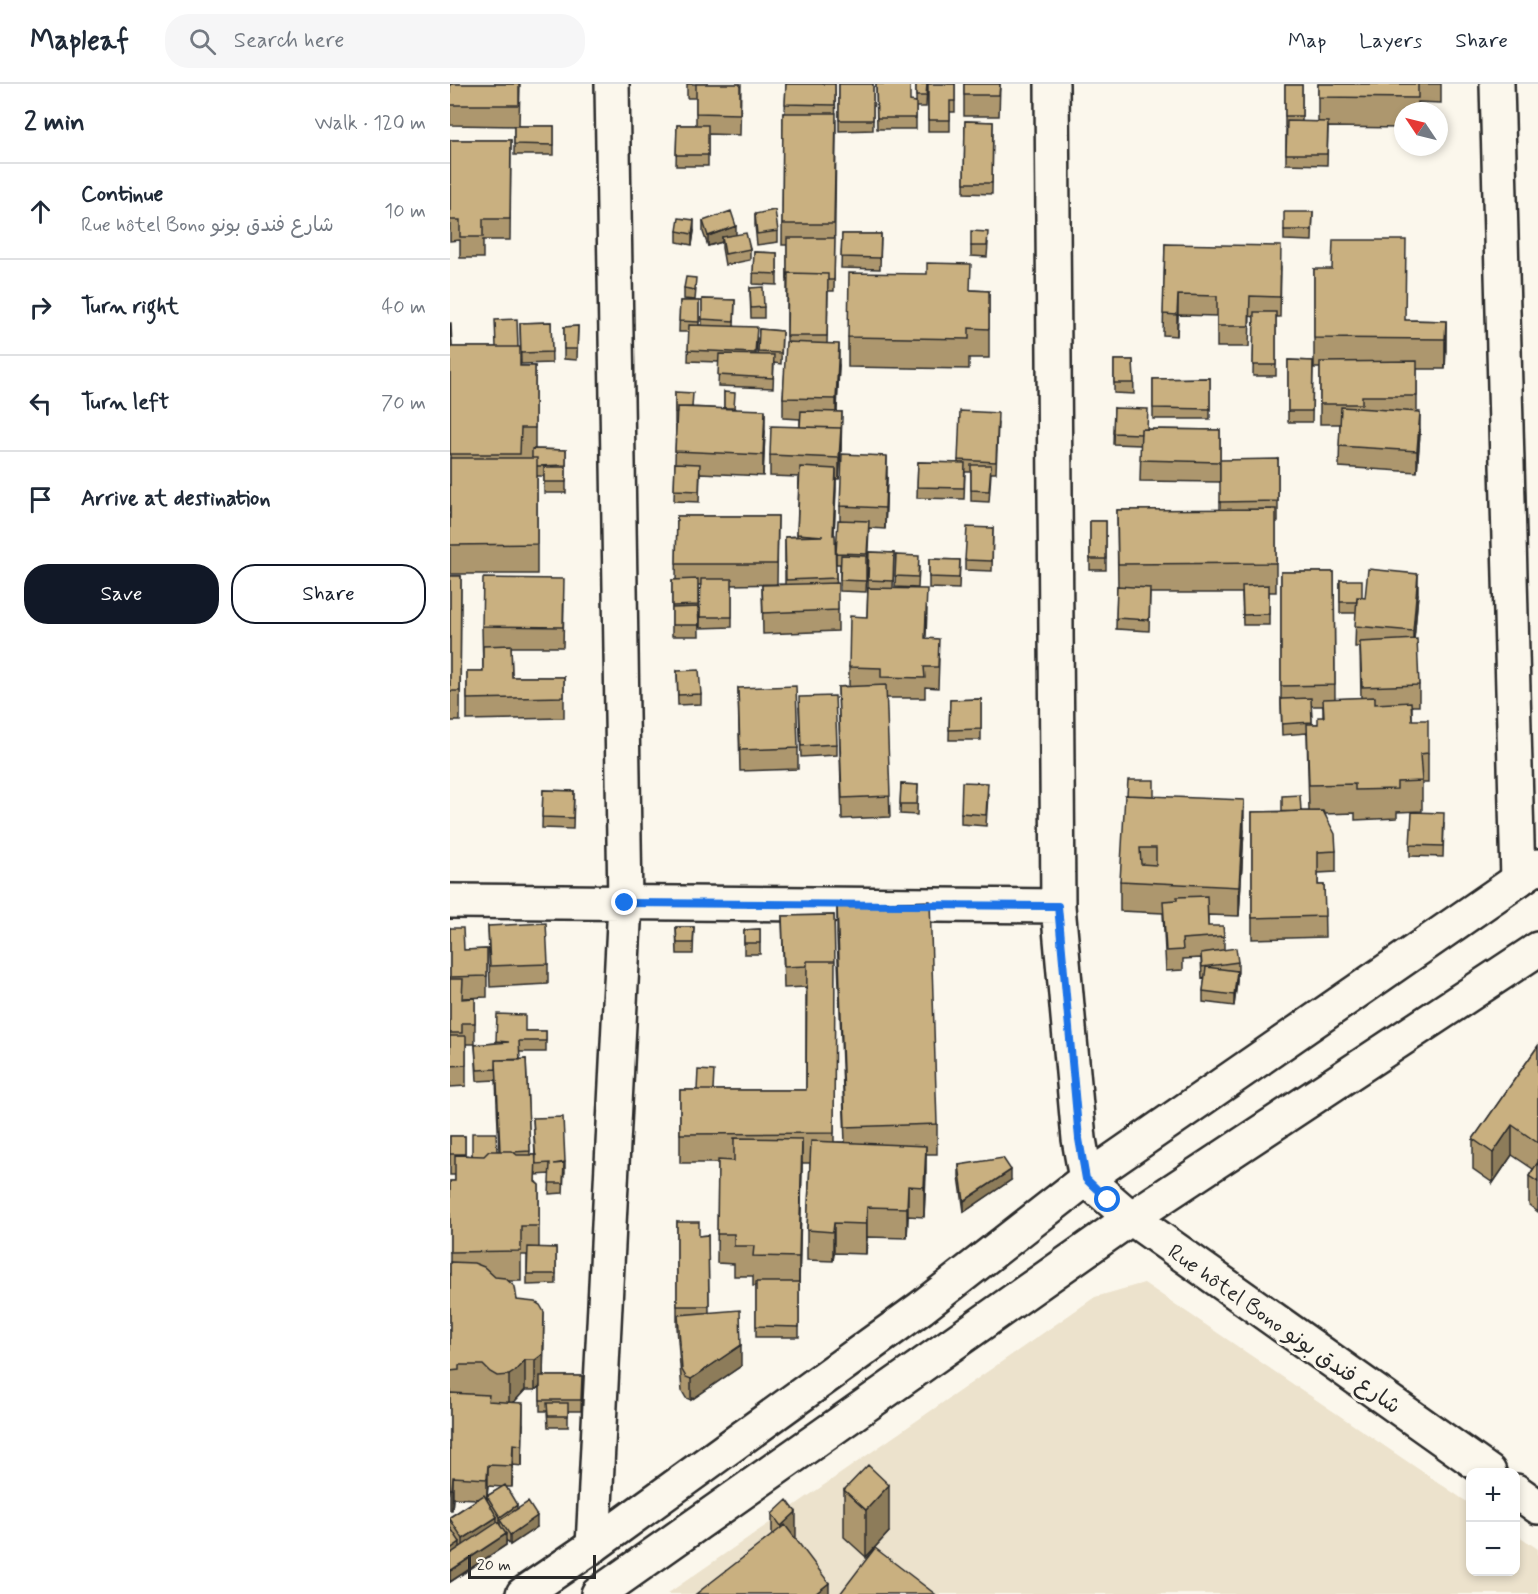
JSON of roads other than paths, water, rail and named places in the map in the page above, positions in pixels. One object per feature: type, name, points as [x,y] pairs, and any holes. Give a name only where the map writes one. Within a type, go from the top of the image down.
[{"type":"street","points":[[593,1546],[625,903],[612,84]]},
{"type":"street","points":[[1052,84],[1058,906],[1079,1139],[1086,1179]]},
{"type":"street","points":[[524,1594],[921,1308],[1086,1179],[1528,873],[1497,84]]},
{"type":"street","points":[[450,901],[1058,906]]},
{"type":"street","points":[[598,1594],[1131,1218],[1538,948]]},
{"type":"street","name":"Rue hôtel Bono شارع فندق بونو","points":[[1086,1179],[1131,1218],[1482,1468]]},
{"type":"street","points":[[1520,1495],[1538,1508]]}]
